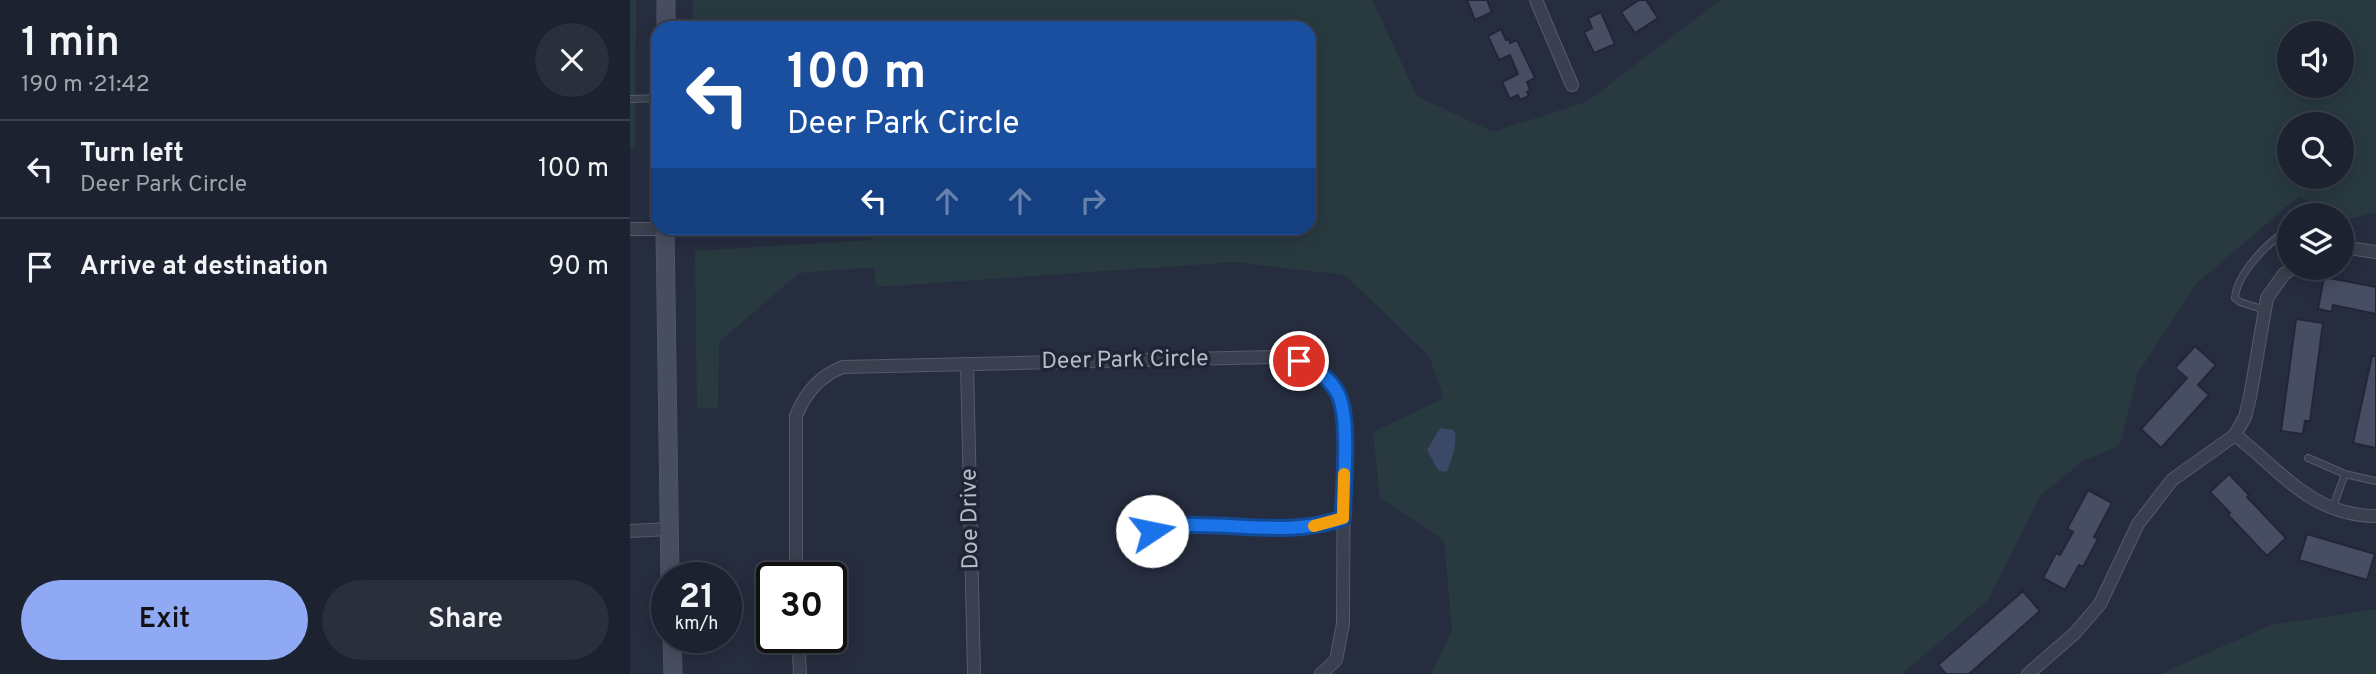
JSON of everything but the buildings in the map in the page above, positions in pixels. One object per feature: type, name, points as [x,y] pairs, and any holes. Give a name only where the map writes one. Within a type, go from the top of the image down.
[{"type":"main road","points":[[666,0],[666,21]]},
{"type":"main road","points":[[665,235],[670,562]]},
{"type":"main road","points":[[672,653],[673,674]]},
{"type":"street","points":[[1551,0],[1537,3],[1572,85]]},
{"type":"street","points":[[630,229],[651,228]]},
{"type":"street","points":[[2354,249],[2376,252]]},
{"type":"street","points":[[2028,674],[2075,633],[2100,604],[2138,524],[2172,480],[2235,435],[2245,417],[2250,397],[2267,298],[2280,280]]},
{"type":"street","name":"Deer Park Circle","points":[[796,562],[796,416],[801,403],[819,379],[843,367],[1276,358],[1299,361],[1320,373],[1332,384],[1344,408],[1343,624],[1336,660],[1321,674]]},
{"type":"street","name":"Doe Drive","points":[[967,364],[974,674]]},
{"type":"street","points":[[2235,435],[2288,482],[2319,504],[2362,516],[2376,516]]},
{"type":"street","points":[[1152,531],[1188,525],[1305,528],[1343,518]]},
{"type":"street","points":[[630,531],[669,529]]},
{"type":"street","points":[[799,653],[800,674]]},
{"type":"lane","points":[[630,99],[651,98]]},
{"type":"lane","points":[[2265,310],[2240,302],[2235,298],[2236,289],[2257,256],[2277,239]]},
{"type":"lane","points":[[2308,458],[2345,474],[2376,481]]},
{"type":"lane","points":[[2333,507],[2345,474]]},
{"type":"shaded area","points":[[630,0],[636,0],[635,148],[630,146]]},
{"type":"shaded area","points":[[693,0],[1372,0],[1417,96],[1493,132],[1588,101],[1720,0],[2376,0],[2376,212],[2354,218],[2354,203],[2313,203],[2299,196],[2291,203],[2277,203],[2277,215],[2196,284],[2138,373],[2119,446],[2083,461],[2041,495],[1987,601],[1902,674],[1431,674],[1452,630],[1444,540],[1380,498],[1373,432],[1444,398],[1429,356],[1345,275],[1235,262],[876,287],[874,267],[799,273],[719,342],[718,408],[697,408],[695,251],[871,240],[871,235],[1316,235],[1316,21],[693,21]]},
{"type":"shaded area","points":[[2376,609],[2376,674],[2160,674],[2271,625]]},
{"type":"water","points":[[1440,428],[1454,430],[1455,435],[1454,451],[1446,472],[1438,470],[1427,450]]},
{"type":"slow traffic","points":[[1314,526],[1343,518],[1344,474]]},
{"type":"route","points":[[1152,531],[1188,525],[1305,528],[1343,518],[1344,408],[1332,384],[1320,373],[1299,361]]}]
